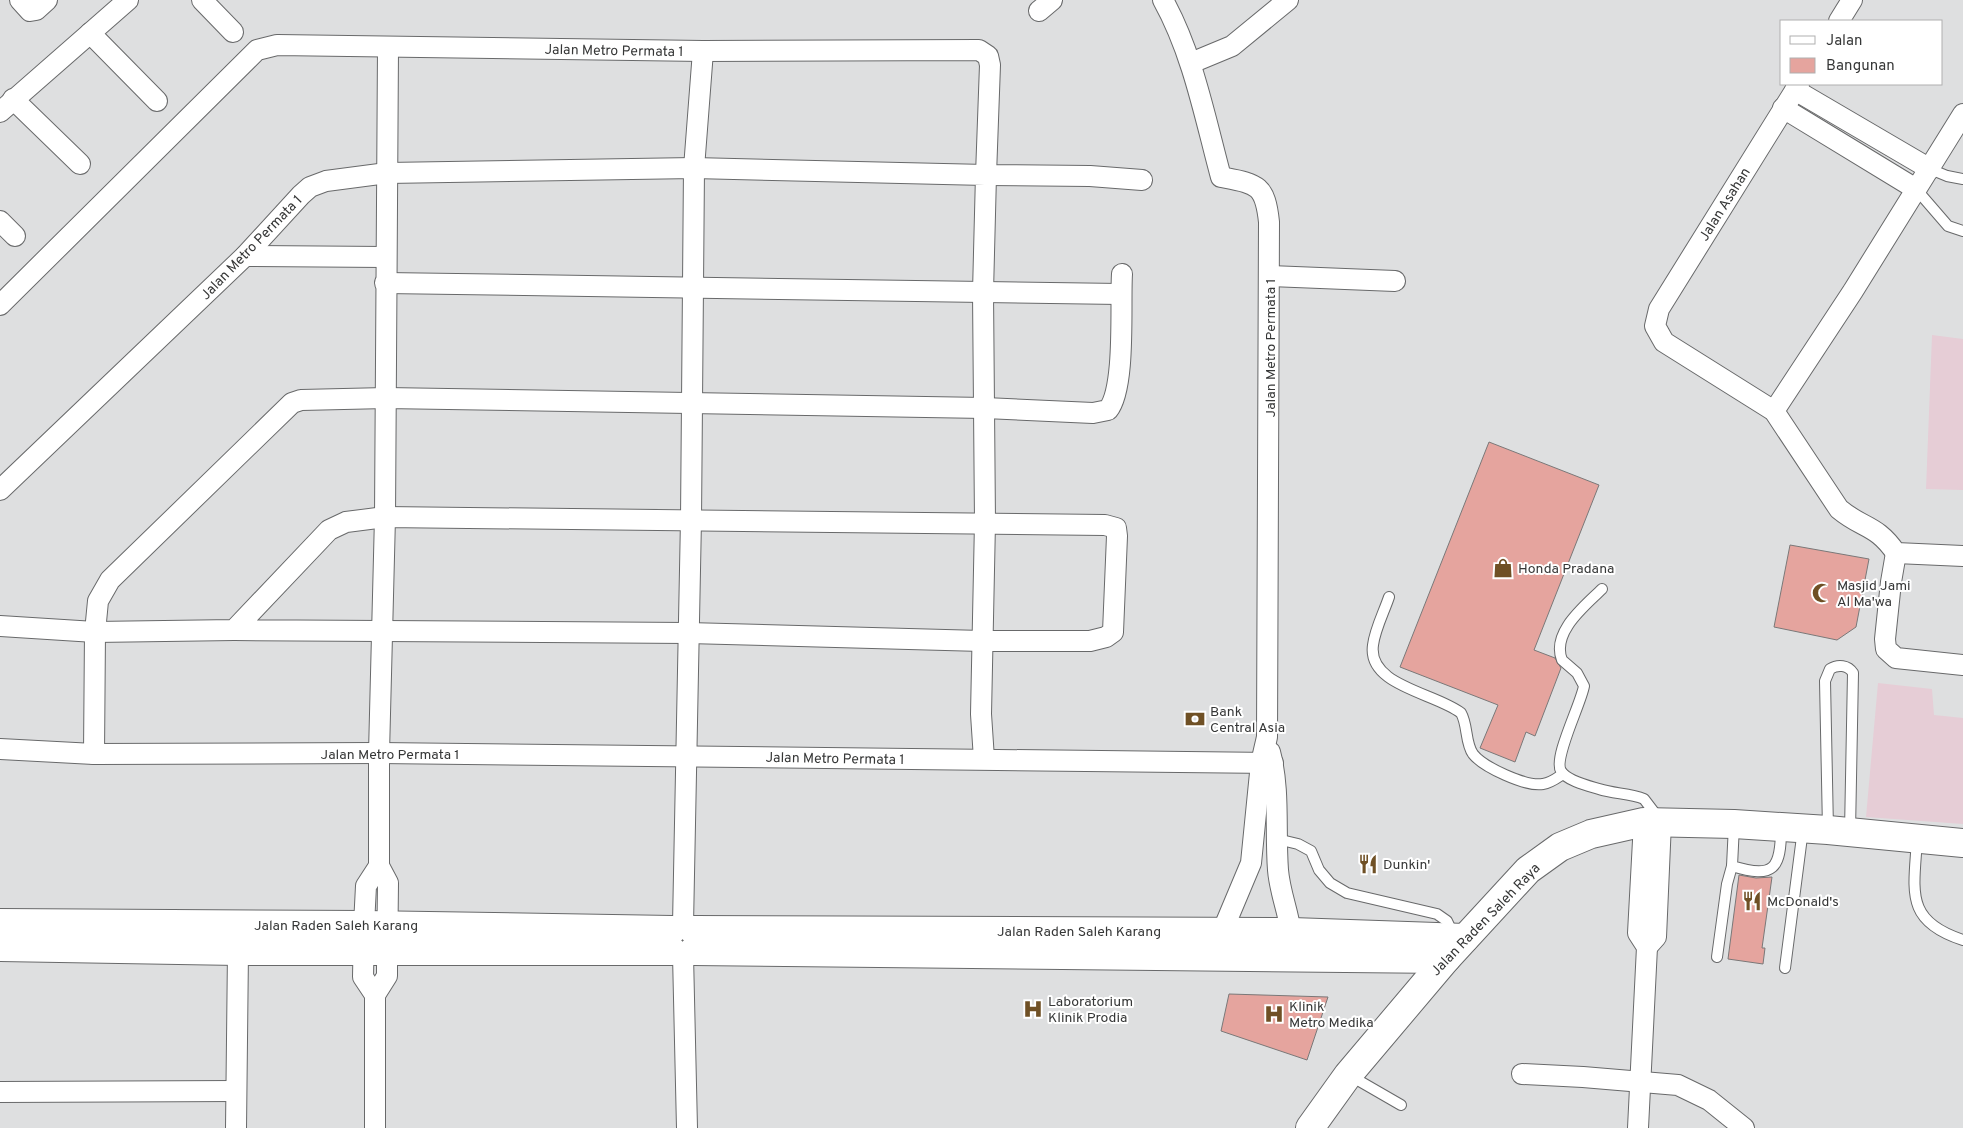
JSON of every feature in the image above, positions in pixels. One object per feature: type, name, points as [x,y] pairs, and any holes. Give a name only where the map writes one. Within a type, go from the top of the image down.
[{"type":"main road","name":"Jalan Raden Saleh Raya","points":[[1310,1128],[1348,1074],[1455,944],[1528,870],[1560,847],[1591,834],[1652,822],[1816,829],[1963,843]]},
{"type":"main road","name":"Jalan Raden Saleh Karang","points":[[0,923],[376,938],[1455,944]]},
{"type":"main road","name":"Jalan Raden Saleh Karang","points":[[0,947],[238,951],[376,938]]},
{"type":"street","points":[[22,2],[30,10],[36,10],[46,0]]},
{"type":"street","points":[[80,164],[7,106],[128,0]]},
{"type":"street","points":[[202,0],[234,32]]},
{"type":"street","name":"Jalan Metro Permata 1","points":[[1163,0],[1174,19],[1191,64],[1221,178],[1252,184],[1263,192],[1267,201],[1270,276],[1267,763],[1251,863],[1221,944]]},
{"type":"street","points":[[1191,64],[1232,46],[1288,0]]},
{"type":"street","points":[[1839,20],[1852,0]]},
{"type":"street","points":[[90,33],[157,101]]},
{"type":"street","name":"Jalan Metro Permata 1","points":[[0,305],[257,50],[277,45],[388,48],[703,51],[970,50],[984,52],[988,56],[990,65],[983,292],[985,408],[982,641],[984,759]]},
{"type":"street","points":[[375,1128],[375,995],[387,976],[376,938],[366,886],[379,866],[378,753],[385,517],[385,257],[388,48]]},
{"type":"street","name":"Jalan Metro Permata 1","points":[[687,1128],[683,940],[691,519],[694,168],[703,51]]},
{"type":"street","points":[[1797,87],[1930,168]]},
{"type":"street","name":"Jalan Asahan","points":[[1774,411],[1664,342],[1654,326],[1659,309],[1797,87]]},
{"type":"street","points":[[1783,108],[1916,189]]},
{"type":"street","points":[[1963,114],[1774,411],[1839,509],[1846,516],[1876,530],[1886,538],[1896,553],[1888,610],[1885,639],[1886,649],[1896,658],[1963,665]]},
{"type":"street","name":"Jalan Metro Permata 1","points":[[0,490],[245,256],[310,187],[326,181],[387,173],[694,168],[1090,176],[1142,180]]},
{"type":"street","points":[[0,221],[15,236]]},
{"type":"street","points":[[245,256],[385,257]]},
{"type":"street","points":[[94,754],[95,632],[98,601],[110,580],[292,404],[301,400],[386,398],[985,408],[1093,413],[1108,410],[1114,402],[1119,377],[1122,274]]},
{"type":"street","points":[[1270,276],[1395,281]]},
{"type":"street","points":[[385,283],[693,286],[1120,294]]},
{"type":"street","points":[[0,626],[95,632],[234,630],[688,633],[982,641],[1090,641],[1111,635],[1114,628],[1117,536],[1116,528],[1111,525],[985,522],[385,517],[346,522],[329,530],[234,630]]},
{"type":"street","points":[[1896,553],[1963,556]]},
{"type":"street","name":"Jalan Metro Permata 1","points":[[0,749],[94,754],[378,753],[1267,763]]},
{"type":"street","name":"Jalan Metro Permata 1","points":[[1267,763],[1276,782],[1278,872],[1292,944]]},
{"type":"street","points":[[1638,1128],[1642,1081],[1647,947],[1656,936],[1652,822]]},
{"type":"street","points":[[236,1128],[238,951]]},
{"type":"street","points":[[1522,1074],[1678,1085],[1709,1100],[1744,1128]]},
{"type":"street","points":[[0,1092],[236,1091]]},
{"type":"lane","points":[[1930,168],[1947,176],[1963,179]]},
{"type":"lane","points":[[1916,189],[1948,226],[1963,231]]},
{"type":"lane","points":[[1602,589],[1571,618],[1560,647],[1562,660],[1577,673],[1584,686],[1559,764],[1563,774],[1600,790],[1644,799],[1652,822]]},
{"type":"lane","points":[[1389,597],[1372,647],[1374,662],[1378,669],[1392,680],[1461,713],[1472,752],[1483,763],[1516,779],[1537,785],[1552,781],[1563,774]]},
{"type":"lane","points":[[1785,968],[1853,673],[1851,669],[1840,666],[1830,668],[1825,681],[1816,829]]},
{"type":"lane","points":[[1717,957],[1727,884],[1732,866],[1734,824]]},
{"type":"lane","points":[[1732,866],[1768,871],[1775,866],[1781,849],[1816,829]]},
{"type":"lane","points":[[1917,838],[1914,895],[1921,914],[1941,932],[1963,940]]},
{"type":"lane","points":[[1277,839],[1298,844],[1311,851],[1320,870],[1330,883],[1347,892],[1437,914],[1447,922],[1455,944]]},
{"type":"lane","points":[[1348,1074],[1401,1105]]},
{"type":"shaded area","points":[[1932,335],[1963,339],[1963,490],[1926,489]]},
{"type":"shaded area","points":[[1878,683],[1932,689],[1934,715],[1963,718],[1963,824],[1866,817]]},
{"type":"building","name":"Honda Pradana","points":[[1489,442],[1599,485],[1534,650],[1555,658],[1561,668],[1535,736],[1526,732],[1515,762],[1480,748],[1498,705],[1400,667]]},
{"type":"building","name":"Masjid Jami Al Ma'wa","points":[[1790,545],[1869,559],[1856,627],[1837,640],[1774,627]]},
{"type":"building","name":"McDonald's","points":[[1739,875],[1756,878],[1772,877],[1762,948],[1765,948],[1763,964],[1728,959]]},
{"type":"building","name":"Klinik Metro Medika","points":[[1229,994],[1328,997],[1307,1060],[1221,1031]]},
{"type":"place","name":"Honda Pradana","points":[[1503,568]]},
{"type":"place","name":"Masjid Jami Al Ma'wa","points":[[1822,593]]},
{"type":"place","name":"Bank Central Asia","points":[[1195,719]]},
{"type":"place","name":"Dunkin'","points":[[1368,864]]},
{"type":"place","name":"McDonald's","points":[[1752,901]]},
{"type":"place","name":"Laboratorium Klinik Prodia","points":[[1033,1009]]},
{"type":"place","name":"Klinik Metro Medika","points":[[1274,1014]]}]
